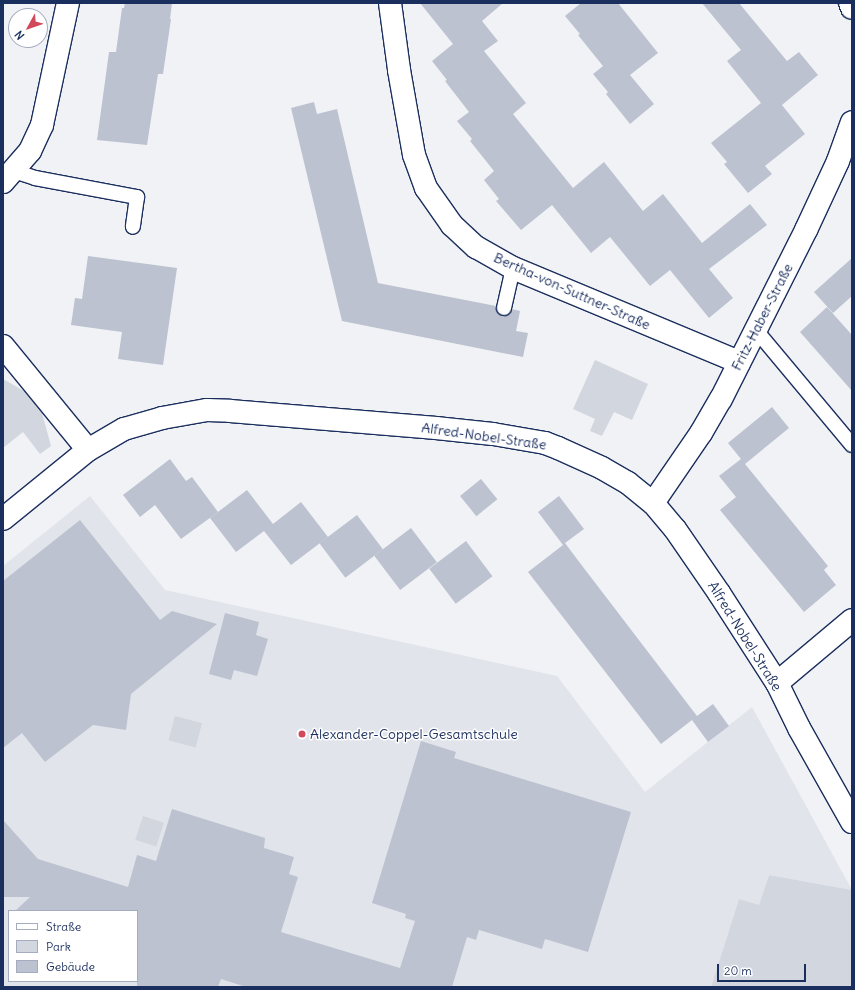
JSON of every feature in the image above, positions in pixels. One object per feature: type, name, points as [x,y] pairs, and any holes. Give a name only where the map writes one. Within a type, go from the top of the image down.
[{"type":"street","points":[[8,177],[30,151],[42,125],[68,3]]},
{"type":"street","name":"Bertha-von-Suttner-Straße","points":[[390,3],[399,70],[414,155],[426,188],[442,214],[462,235],[484,252],[513,268],[738,362]]},
{"type":"street","points":[[850,3],[852,8]]},
{"type":"street","name":"Fritz-Haber-Straße","points":[[653,503],[701,433],[721,399],[738,362],[806,230],[838,160],[852,122]]},
{"type":"street","points":[[3,346],[88,450]]},
{"type":"street","name":"Alfred-Nobel-Straße","points":[[3,518],[88,450],[124,429],[162,418],[207,410],[436,428],[545,443],[602,468],[628,483],[653,503],[675,529],[719,593],[777,683],[798,728],[852,822]]},
{"type":"street","points":[[777,683],[852,620]]},
{"type":"lane","points":[[8,177],[35,178],[137,197],[133,227]]},
{"type":"lane","points":[[504,308],[513,268]]},
{"type":"lane","points":[[755,329],[852,445]]},
{"type":"shaded area","name":"Alexander-Coppel-Gesamtschule","points":[[90,496],[165,590],[557,676],[645,792],[752,707],[852,890],[769,875],[759,906],[739,899],[711,987],[3,987],[3,566]]},
{"type":"green space","points":[[595,360],[648,384],[632,420],[614,412],[602,436],[590,431],[595,419],[573,409]]},
{"type":"green space","points":[[3,379],[24,391],[42,413],[51,446],[40,454],[23,432],[3,448]]},
{"type":"green space","points":[[175,716],[202,723],[196,747],[169,740]]},
{"type":"green space","points":[[143,816],[164,823],[156,847],[135,840]]},
{"type":"green space","points":[[769,875],[852,890],[852,987],[711,987],[739,899],[759,905]]},
{"type":"building","points":[[125,3],[172,3],[163,74],[158,74],[147,145],[97,140],[109,52],[116,52],[122,8],[124,8]]},
{"type":"building","points":[[420,3],[503,3],[482,21],[498,41],[484,51],[526,103],[513,114],[573,188],[604,162],[643,211],[663,194],[702,243],[750,204],[767,225],[709,269],[733,298],[709,318],[670,270],[650,286],[610,237],[591,253],[552,205],[521,230],[496,201],[499,199],[484,180],[494,171],[470,141],[472,139],[457,121],[469,112],[445,81],[447,80],[432,61],[453,44]]},
{"type":"building","points":[[581,3],[618,3],[658,53],[630,75],[654,104],[630,124],[606,94],[608,92],[593,74],[603,66],[565,16]]},
{"type":"building","points":[[702,3],[739,3],[787,61],[799,52],[818,75],[782,105],[805,134],[765,166],[772,174],[748,193],[724,164],[727,162],[711,143],[761,103],[727,61],[741,50]]},
{"type":"building","points":[[314,102],[317,114],[337,109],[378,283],[496,306],[498,314],[503,316],[510,314],[512,309],[520,311],[516,331],[528,333],[523,357],[342,321],[291,108]]},
{"type":"building","points":[[88,256],[177,268],[163,365],[118,359],[122,332],[71,325],[75,298],[82,299]]},
{"type":"building","points":[[852,258],[852,296],[833,313],[814,292]]},
{"type":"building","points":[[827,307],[852,335],[852,391],[800,332]]},
{"type":"building","points":[[772,407],[789,428],[745,464],[828,566],[824,570],[836,585],[804,612],[720,510],[736,497],[719,476],[741,459],[728,443]]},
{"type":"building","points":[[170,459],[186,481],[192,477],[218,512],[181,539],[155,505],[140,517],[123,495]]},
{"type":"building","points":[[481,479],[497,499],[476,516],[460,496]]},
{"type":"building","points":[[247,490],[273,524],[301,502],[328,537],[291,565],[264,531],[236,552],[210,518]]},
{"type":"building","points":[[559,496],[584,529],[565,543],[697,716],[713,704],[729,726],[708,742],[692,720],[661,744],[528,572],[563,545],[538,512]]},
{"type":"building","points":[[357,515],[383,549],[345,578],[319,543]]},
{"type":"building","points":[[80,520],[160,620],[172,611],[217,624],[131,694],[126,730],[93,725],[45,762],[22,733],[3,748],[3,581]]},
{"type":"building","points":[[411,528],[437,562],[400,590],[374,556]]},
{"type":"building","points":[[466,541],[492,576],[456,604],[429,569]]},
{"type":"building","points":[[225,613],[259,622],[256,635],[268,639],[257,676],[234,670],[231,680],[209,674]]},
{"type":"building","points":[[421,741],[456,752],[454,758],[631,812],[588,952],[545,939],[542,949],[479,930],[476,940],[467,937],[452,987],[246,987],[221,979],[218,987],[137,987],[138,910],[16,910],[30,897],[3,897],[3,820],[38,859],[128,887],[137,855],[156,861],[172,809],[265,838],[264,848],[294,857],[289,874],[298,877],[281,932],[400,968],[415,921],[405,918],[406,914],[372,903]]},
{"type":"place","name":"Alexander-Coppel-Gesamtschule","points":[[302,734]]}]
